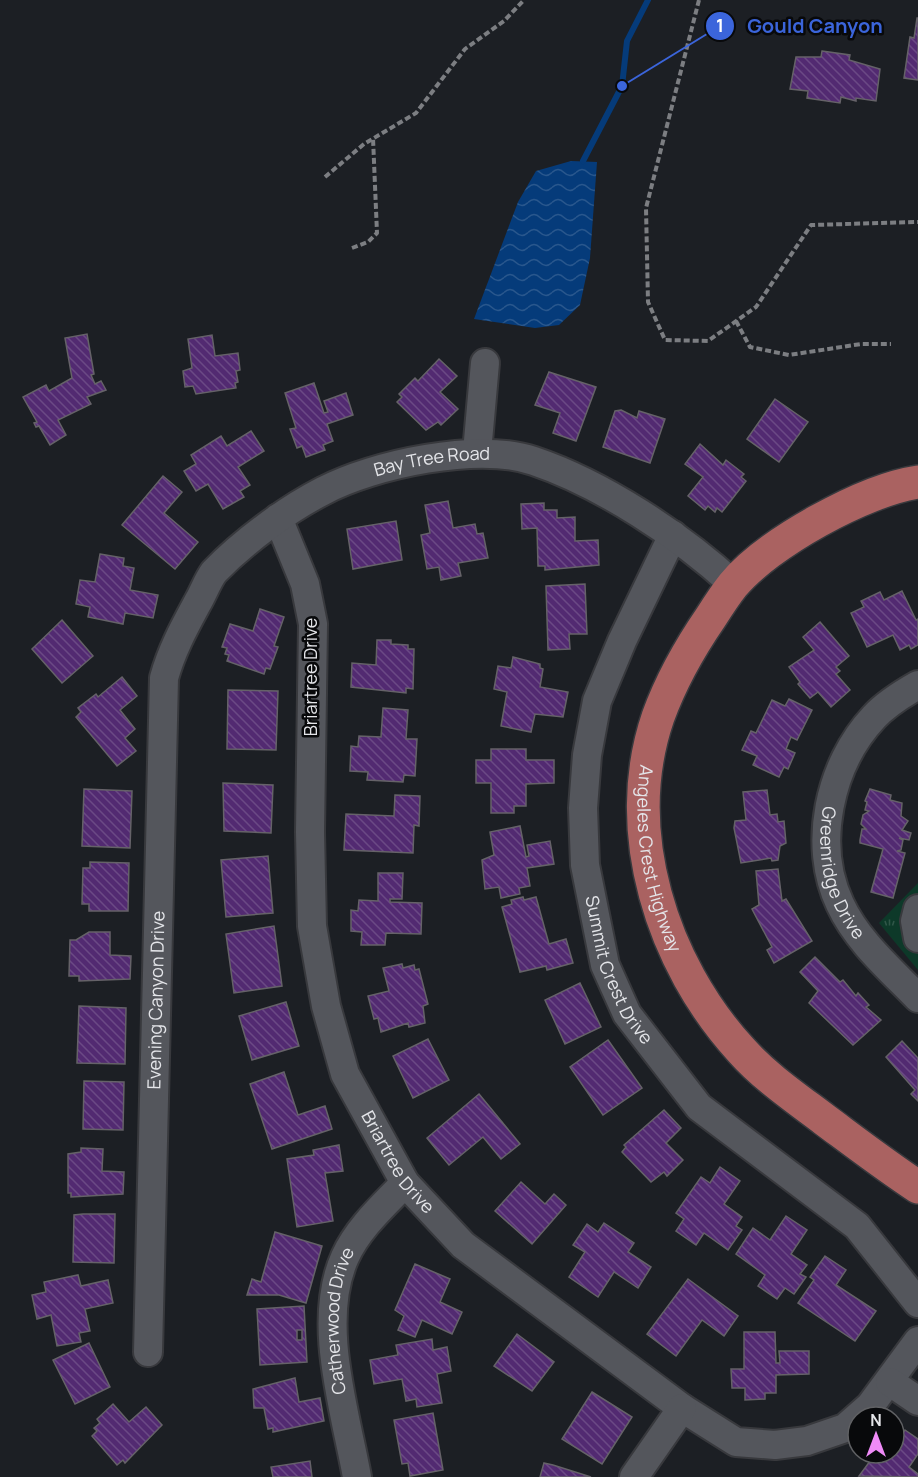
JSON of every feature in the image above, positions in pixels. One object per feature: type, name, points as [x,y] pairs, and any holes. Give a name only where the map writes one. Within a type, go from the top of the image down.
[{"type":"main road","name":"Angeles Crest Highway","points":[[918,482],[901,484],[855,502],[767,555],[733,584],[685,656],[658,718],[651,743],[645,785],[644,826],[653,886],[678,958],[692,982],[740,1050],[773,1081],[918,1187]]},
{"type":"street","points":[[477,452],[485,363]]},
{"type":"street","name":"Bay Tree Road","points":[[172,650],[213,574],[278,519],[324,490],[397,464],[477,452],[533,461],[590,486],[674,535],[733,584]]},
{"type":"street","name":"Briartree Drive","points":[[278,519],[305,584],[313,624],[310,832],[312,926],[326,1006],[345,1074],[405,1183],[463,1245],[682,1408],[736,1442],[775,1445],[807,1440],[844,1428],[870,1406],[890,1382],[918,1341]]},
{"type":"street","name":"Summit Crest Drive","points":[[674,535],[622,641],[597,701],[587,755],[583,808],[585,865],[605,965],[627,1014],[699,1107],[856,1226],[918,1303]]},
{"type":"street","name":"Evening Canyon Drive","points":[[148,1352],[164,678],[172,650]]},
{"type":"street","name":"Greenridge Drive","points":[[918,685],[897,697],[873,718],[852,750],[837,780],[826,836],[827,863],[841,907],[864,941],[918,998]]},
{"type":"street","points":[[918,909],[915,921],[918,938]]},
{"type":"street","name":"Catherwood Drive","points":[[357,1477],[331,1329],[334,1295],[345,1257],[366,1224],[405,1183]]},
{"type":"street","points":[[890,1382],[918,1401]]},
{"type":"street","points":[[634,1477],[682,1408]]},
{"type":"path","points":[[325,177],[373,138],[416,113],[465,49],[504,21],[524,0]]},
{"type":"path","points":[[699,0],[646,208],[648,302],[665,340],[708,341],[756,307],[811,225],[918,222]]},
{"type":"path","points":[[352,248],[368,242],[377,233],[373,138]]},
{"type":"path","points":[[736,321],[750,347],[789,355],[861,345],[891,344]]},
{"type":"green space","points":[[918,883],[918,970],[879,923]]},
{"type":"water","points":[[571,161],[597,162],[590,258],[580,305],[559,325],[535,328],[474,319],[518,202],[536,171]]},
{"type":"building","points":[[917,18],[918,80],[904,78],[910,37],[914,38]]},
{"type":"building","points":[[822,51],[850,55],[849,60],[880,69],[876,101],[856,98],[856,101],[841,97],[840,103],[807,98],[808,91],[790,89],[796,57],[821,57]]},
{"type":"building","points":[[87,334],[94,374],[91,375],[95,384],[101,381],[106,390],[87,397],[91,404],[58,420],[66,435],[50,445],[39,426],[36,427],[34,423],[37,422],[23,397],[46,385],[49,391],[72,378],[65,338]]},
{"type":"building","points":[[212,335],[215,356],[238,353],[240,370],[236,371],[238,382],[235,383],[236,388],[196,394],[193,386],[185,387],[183,371],[192,368],[188,339]]},
{"type":"building","points":[[439,359],[457,376],[440,392],[458,409],[441,425],[438,422],[426,430],[397,402],[402,397],[399,394],[415,378],[418,381]]},
{"type":"building","points":[[549,372],[596,387],[576,441],[553,433],[560,413],[535,405]]},
{"type":"building","points":[[314,383],[324,413],[328,412],[324,401],[346,393],[353,415],[327,424],[333,441],[323,445],[325,450],[306,457],[302,446],[297,448],[290,429],[296,428],[285,393]]},
{"type":"building","points":[[775,399],[808,422],[779,462],[747,439]]},
{"type":"building","points":[[621,410],[637,418],[639,411],[665,419],[650,463],[603,447],[615,411]]},
{"type":"building","points":[[251,431],[264,451],[238,467],[250,485],[240,491],[244,497],[223,509],[208,484],[196,491],[184,471],[196,464],[191,455],[221,436],[227,446]]},
{"type":"building","points":[[700,444],[723,465],[726,460],[744,474],[741,477],[746,481],[722,512],[717,508],[715,512],[708,506],[705,510],[688,496],[703,477],[685,464]]},
{"type":"building","points":[[163,476],[182,492],[164,513],[198,542],[175,569],[122,525]]},
{"type":"building","points":[[448,501],[453,528],[475,524],[477,534],[483,533],[488,558],[458,563],[461,576],[441,580],[439,567],[427,569],[421,535],[430,533],[425,505]]},
{"type":"building","points":[[544,503],[544,510],[557,510],[557,518],[575,517],[575,541],[598,540],[599,565],[545,570],[545,566],[538,566],[537,528],[522,529],[521,504]]},
{"type":"building","points":[[396,521],[402,560],[353,569],[347,529]]},
{"type":"building","points":[[100,554],[124,558],[123,566],[134,568],[130,590],[158,595],[153,618],[125,613],[123,624],[88,617],[90,607],[76,604],[80,580],[95,582]]},
{"type":"building","points":[[585,584],[587,634],[569,634],[570,649],[548,650],[546,586]]},
{"type":"building","points":[[902,591],[916,620],[918,619],[918,645],[911,649],[909,645],[900,650],[893,635],[867,647],[851,613],[864,607],[861,601],[880,592],[884,600]]},
{"type":"building","points":[[260,609],[284,617],[274,646],[278,647],[270,669],[266,668],[264,674],[227,661],[229,655],[225,654],[227,648],[222,647],[230,624],[253,631]]},
{"type":"building","points":[[62,620],[93,656],[62,683],[32,649]]},
{"type":"building","points":[[820,622],[849,656],[836,667],[840,671],[836,674],[850,690],[831,707],[818,692],[810,698],[798,684],[800,682],[789,667],[814,650],[803,637]]},
{"type":"building","points":[[377,640],[391,640],[391,644],[408,645],[408,649],[414,649],[413,689],[406,688],[406,693],[351,687],[352,663],[376,665]]},
{"type":"building","points":[[513,657],[540,664],[540,668],[543,669],[540,687],[568,692],[563,717],[535,714],[531,732],[501,726],[507,692],[494,689],[498,666],[511,668]]},
{"type":"building","points":[[122,677],[137,696],[120,710],[135,729],[125,738],[136,751],[117,766],[76,717],[81,712],[78,708],[96,694],[98,697]]},
{"type":"building","points":[[228,690],[278,691],[276,750],[227,749]]},
{"type":"building","points":[[789,699],[812,710],[797,740],[791,737],[786,749],[795,753],[788,769],[784,767],[779,777],[753,765],[757,756],[742,750],[751,731],[756,733],[772,700],[785,706]]},
{"type":"building","points":[[383,708],[408,710],[406,739],[417,739],[415,776],[404,775],[403,782],[367,780],[368,772],[350,771],[351,746],[358,747],[359,736],[381,737]]},
{"type":"building","points":[[491,749],[526,749],[526,760],[554,760],[554,783],[526,784],[526,806],[514,806],[514,813],[491,813],[491,783],[476,783],[476,760],[491,760]]},
{"type":"building","points":[[223,783],[273,785],[271,833],[224,831]]},
{"type":"building","points":[[84,789],[132,791],[130,848],[82,846]]},
{"type":"building","points":[[870,789],[891,795],[890,800],[902,803],[901,816],[908,821],[902,830],[911,833],[909,840],[899,838],[903,840],[901,850],[897,851],[905,853],[893,898],[871,892],[883,849],[860,843],[862,829],[866,829],[861,824],[863,815],[869,811],[865,810],[867,802],[865,801]]},
{"type":"building","points":[[767,790],[770,815],[777,814],[778,822],[784,821],[786,843],[780,846],[778,860],[772,861],[771,858],[741,863],[734,828],[735,821],[746,820],[743,792]]},
{"type":"building","points":[[395,795],[420,796],[419,826],[414,825],[413,853],[344,850],[346,814],[394,816]]},
{"type":"building","points":[[520,826],[526,857],[529,856],[527,845],[550,841],[554,864],[527,868],[530,886],[519,888],[520,894],[501,898],[499,887],[485,889],[482,860],[494,855],[490,832]]},
{"type":"building","points":[[268,856],[273,913],[226,917],[221,860]]},
{"type":"building","points":[[90,862],[129,863],[128,911],[89,911],[89,904],[82,904],[83,868],[90,868]]},
{"type":"building","points":[[778,869],[782,901],[786,899],[812,941],[774,963],[767,950],[772,947],[752,909],[759,905],[756,871]]},
{"type":"building","points":[[378,873],[403,873],[402,899],[390,899],[390,902],[422,903],[421,934],[386,933],[385,945],[361,945],[362,932],[351,931],[351,910],[358,911],[359,900],[378,901]]},
{"type":"building","points":[[523,897],[524,900],[536,897],[549,944],[566,939],[573,963],[547,970],[546,966],[520,972],[502,907],[512,904],[511,900]]},
{"type":"building","points":[[274,926],[282,986],[234,993],[226,934]]},
{"type":"building","points":[[89,932],[110,932],[110,955],[131,956],[130,979],[79,981],[79,976],[69,976],[70,940],[76,940]]},
{"type":"building","points":[[815,957],[840,982],[843,980],[856,996],[858,993],[869,1005],[866,1007],[881,1020],[853,1045],[809,1003],[818,991],[800,972]]},
{"type":"building","points":[[402,964],[403,968],[414,965],[415,970],[419,969],[428,1004],[423,1006],[425,1023],[409,1027],[408,1023],[381,1032],[378,1018],[374,1019],[368,996],[389,991],[383,968]]},
{"type":"building","points":[[580,983],[601,1027],[565,1044],[545,1000]]},
{"type":"building","points":[[286,1002],[299,1046],[252,1060],[239,1016]]},
{"type":"building","points":[[79,1006],[126,1008],[125,1064],[77,1063]]},
{"type":"building","points":[[428,1039],[449,1080],[413,1098],[393,1056]]},
{"type":"building","points":[[608,1040],[642,1088],[603,1115],[570,1067]]},
{"type":"building","points":[[902,1041],[918,1058],[918,1101],[911,1094],[915,1090],[886,1057]]},
{"type":"building","points":[[284,1072],[298,1115],[325,1106],[332,1129],[272,1149],[250,1084]]},
{"type":"building","points":[[84,1081],[124,1082],[123,1130],[83,1129]]},
{"type":"building","points":[[479,1094],[520,1144],[501,1159],[483,1137],[449,1165],[427,1138]]},
{"type":"building","points":[[664,1110],[681,1128],[666,1143],[683,1160],[667,1176],[664,1172],[651,1182],[622,1152],[626,1147],[624,1145]]},
{"type":"building","points":[[339,1145],[343,1171],[325,1173],[333,1221],[297,1227],[287,1159],[314,1155],[313,1150]]},
{"type":"building","points":[[81,1148],[103,1149],[102,1171],[124,1172],[123,1194],[71,1197],[71,1193],[68,1193],[68,1154],[81,1152]]},
{"type":"building","points":[[720,1167],[740,1181],[724,1204],[742,1217],[736,1226],[742,1230],[728,1250],[704,1233],[696,1245],[676,1231],[684,1219],[676,1213],[701,1177],[710,1183]]},
{"type":"building","points":[[521,1182],[545,1204],[554,1194],[566,1205],[532,1244],[495,1211]]},
{"type":"building","points":[[115,1214],[114,1263],[73,1262],[74,1215]]},
{"type":"building","points":[[786,1216],[807,1230],[791,1254],[807,1265],[800,1274],[806,1277],[794,1294],[785,1288],[777,1299],[758,1286],[765,1275],[736,1254],[753,1228],[770,1240]]},
{"type":"building","points":[[604,1223],[634,1243],[628,1252],[651,1267],[638,1288],[614,1272],[598,1297],[569,1277],[585,1252],[573,1245],[587,1224],[598,1232]]},
{"type":"building","points":[[275,1232],[322,1246],[306,1303],[279,1295],[247,1295],[252,1279],[261,1282]]},
{"type":"building","points":[[825,1256],[846,1270],[836,1285],[876,1311],[855,1341],[798,1303],[814,1280],[810,1277]]},
{"type":"building","points":[[415,1264],[450,1279],[440,1302],[462,1312],[452,1334],[422,1320],[415,1337],[398,1330],[404,1316],[395,1310]]},
{"type":"building","points":[[78,1275],[81,1286],[108,1280],[113,1303],[85,1309],[90,1331],[79,1333],[81,1342],[57,1346],[51,1315],[37,1319],[32,1295],[46,1292],[44,1282]]},
{"type":"building","points":[[688,1279],[738,1316],[724,1336],[702,1320],[676,1356],[647,1334]]},
{"type":"building","points":[[304,1306],[307,1362],[260,1365],[257,1309]],"holes":[[[297,1330],[302,1330],[302,1340],[297,1340]]]},
{"type":"building","points":[[744,1332],[775,1332],[776,1363],[780,1363],[779,1351],[809,1351],[809,1374],[776,1375],[776,1393],[765,1393],[765,1399],[745,1400],[745,1388],[732,1388],[731,1369],[744,1369]]},
{"type":"building","points":[[517,1334],[554,1362],[532,1391],[494,1366]]},
{"type":"building","points":[[432,1339],[433,1350],[447,1347],[451,1371],[437,1374],[442,1403],[417,1407],[416,1399],[406,1401],[402,1379],[374,1384],[370,1360],[398,1355],[396,1345]]},
{"type":"building","points":[[89,1343],[110,1387],[75,1404],[53,1360]]},
{"type":"building","points":[[295,1378],[299,1402],[320,1398],[324,1421],[273,1432],[273,1428],[268,1429],[264,1408],[254,1408],[253,1389]]},
{"type":"building","points":[[592,1392],[632,1417],[602,1464],[562,1439]]},
{"type":"building","points":[[113,1404],[129,1422],[146,1407],[162,1425],[125,1463],[123,1460],[117,1465],[92,1436],[97,1431],[94,1428],[100,1423],[97,1419]]},
{"type":"building","points":[[433,1413],[443,1470],[410,1476],[408,1463],[402,1464],[394,1420]]},
{"type":"building","points":[[906,1431],[918,1439],[918,1454],[909,1467],[918,1474],[918,1477],[859,1476],[867,1465],[906,1465]]},
{"type":"building","points":[[310,1461],[312,1477],[273,1477],[271,1467]]},
{"type":"building","points":[[544,1463],[553,1465],[591,1477],[540,1477]]},
{"type":"waterway","points":[[583,161],[622,86],[627,41],[648,0]]},
{"type":"place","name":"Gould Canyon","points":[[622,86]]}]
